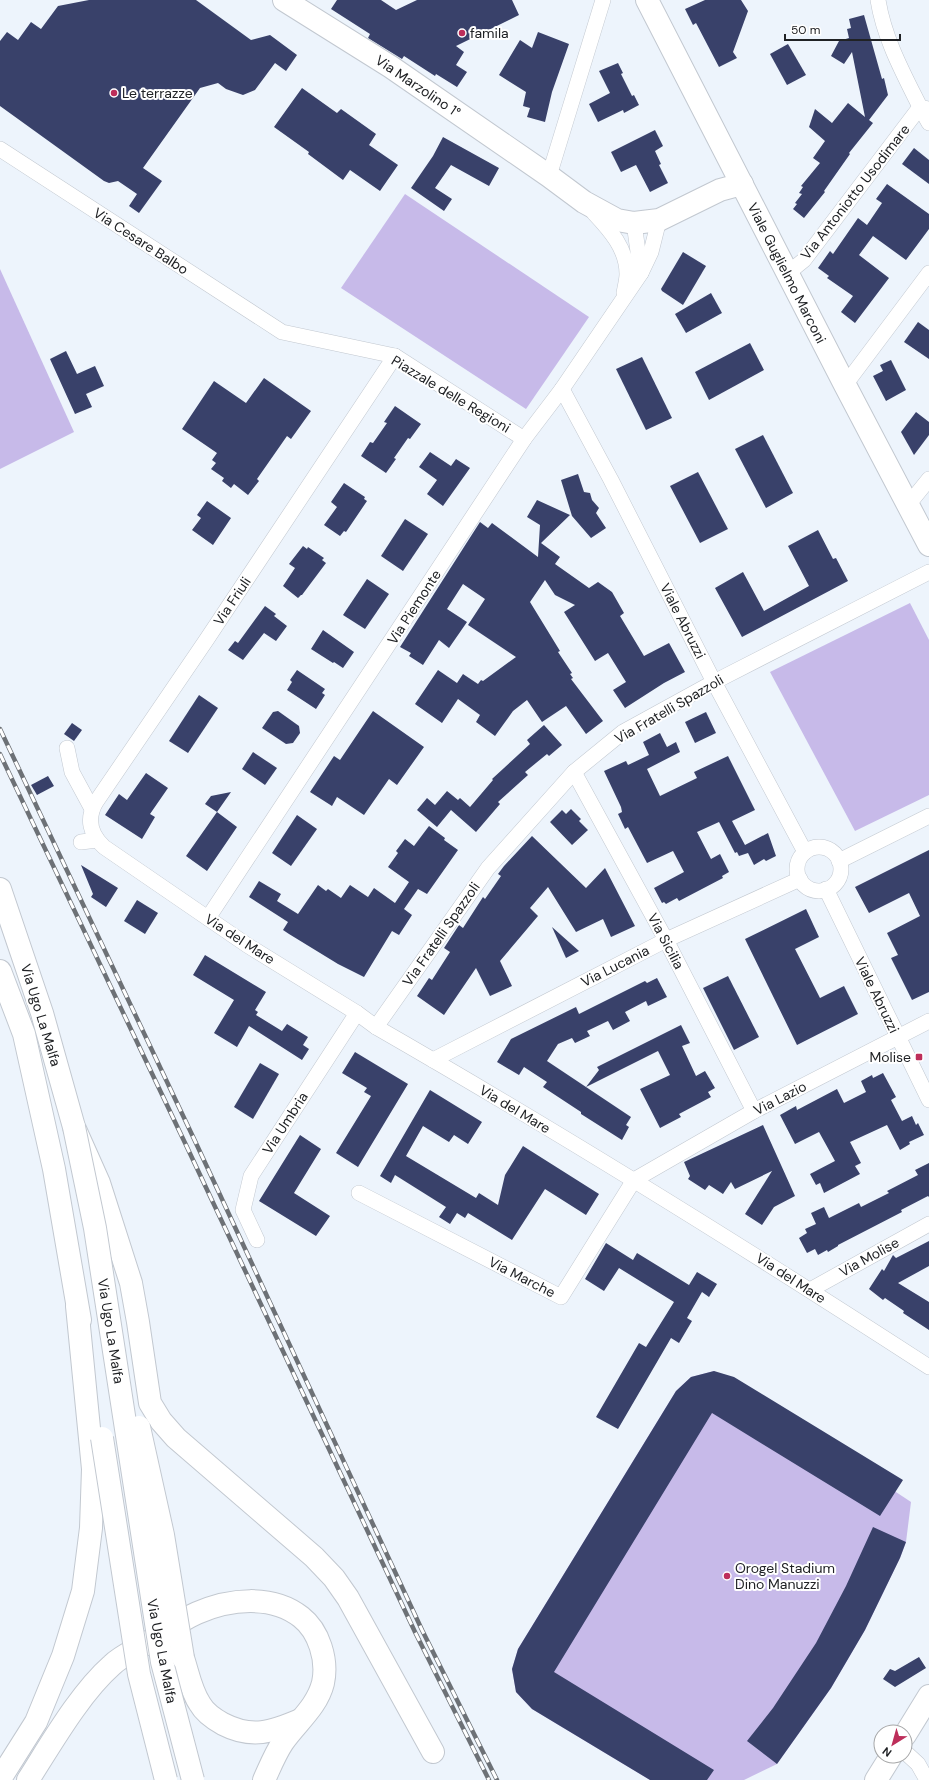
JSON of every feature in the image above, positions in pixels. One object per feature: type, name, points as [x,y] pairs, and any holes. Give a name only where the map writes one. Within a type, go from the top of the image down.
[{"type":"main road","name":"Via Marzolino 1°","points":[[284,0],[391,67],[549,176],[584,202],[617,220],[634,222],[666,218]]},
{"type":"main road","name":"Viale Guglielmo Marconi","points":[[647,0],[844,385],[929,546]]},
{"type":"main road","points":[[666,218],[720,190],[742,184]]},
{"type":"main road","name":"Via Ugo La Malfa","points":[[0,889],[42,1013],[74,1127],[95,1228],[162,1662],[193,1780]]},
{"type":"main road","name":"Via Ugo La Malfa","points":[[0,971],[24,1034],[54,1170],[77,1306],[102,1438],[139,1674],[166,1780]]},
{"type":"main road","points":[[74,1127],[99,1183],[131,1283],[150,1403],[157,1415],[176,1438],[314,1557],[334,1578],[348,1598],[434,1752]]},
{"type":"main road","points":[[95,1228],[163,1535],[183,1658],[193,1691],[200,1704],[209,1715],[234,1730],[250,1733],[263,1733],[280,1729],[300,1720]]},
{"type":"main road","points":[[0,1779],[36,1722],[63,1656],[83,1591],[91,1528],[92,1469],[77,1306]]},
{"type":"main road","points":[[28,1780],[84,1696],[112,1664],[197,1613],[223,1605],[258,1600],[274,1603],[302,1617],[318,1637],[324,1665],[324,1680],[320,1695],[312,1708],[300,1720],[283,1742],[264,1780]]},
{"type":"main road","points":[[911,1724],[929,1696]]},
{"type":"main road","points":[[876,1780],[886,1764]]},
{"type":"street","points":[[549,176],[603,0]]},
{"type":"street","points":[[878,0],[880,14],[896,61],[924,108],[929,123]]},
{"type":"street","name":"Via Antoniotto Usodimare","points":[[788,273],[804,260],[924,108]]},
{"type":"street","name":"Via Cesare Balbo","points":[[0,149],[282,332]]},
{"type":"street","points":[[584,202],[605,224],[617,241],[625,257],[627,274],[623,298]]},
{"type":"street","name":"Via Piemonte","points":[[208,918],[524,439],[562,389],[641,273],[666,218]]},
{"type":"street","points":[[634,222],[641,273]]},
{"type":"street","points":[[844,385],[929,273]]},
{"type":"street","name":"Piazzale delle Regioni","points":[[282,332],[395,356],[524,439]]},
{"type":"street","name":"Via Friuli","points":[[92,809],[395,356]]},
{"type":"street","name":"Viale Abruzzi","points":[[562,389],[611,480],[714,682],[805,852]]},
{"type":"street","points":[[908,505],[929,480]]},
{"type":"street","name":"Via Fratelli Spazzoli","points":[[376,1027],[488,868],[574,772],[623,732],[714,682],[929,572]]},
{"type":"street","points":[[67,748],[72,772],[92,809],[91,831],[100,844]]},
{"type":"street","name":"Via Sicilia","points":[[574,772],[666,940],[754,1111]]},
{"type":"street","points":[[839,861],[929,816]]},
{"type":"street","points":[[81,842],[100,844]]},
{"type":"street","name":"Via del Mare","points":[[100,844],[247,945],[357,1013],[376,1027],[634,1180],[810,1290],[929,1367]]},
{"type":"street","points":[[818,847],[824,848],[831,850],[839,861],[840,875],[832,886],[826,889],[814,890],[804,884],[800,879],[798,865],[805,852],[818,847]]},
{"type":"street","name":"Via Lucania","points":[[433,1060],[666,940],[800,879]]},
{"type":"street","name":"Viale Abruzzi","points":[[826,889],[897,1038],[929,1100]]},
{"type":"street","name":"Via Umbria","points":[[258,1240],[243,1210],[251,1176],[357,1013]]},
{"type":"street","name":"Via Lazio","points":[[634,1180],[754,1111],[929,1021]]},
{"type":"street","name":"Via Marche","points":[[359,1193],[561,1298],[634,1180]]},
{"type":"street","name":"Via Molise","points":[[810,1290],[929,1224]]},
{"type":"street","points":[[913,1759],[918,1764],[927,1780]]},
{"type":"shaded area","points":[[405,194],[589,317],[526,409],[341,288]]},
{"type":"shaded area","points":[[0,269],[74,432],[0,469]]},
{"type":"shaded area","points":[[910,603],[929,640],[929,795],[855,831],[770,672]]},
{"type":"shaded area","name":"Orogel Stadium Dino Manuzzi","points":[[714,1371],[911,1502],[906,1542],[900,1558],[865,1630],[831,1688],[777,1764],[744,1780],[650,1780],[532,1709],[516,1692],[512,1669],[518,1649],[676,1391],[691,1377]]},
{"type":"building","points":[[89,0],[196,0],[251,40],[270,35],[297,55],[286,71],[275,63],[255,90],[243,95],[226,89],[218,83],[200,88],[143,168],[162,181],[139,213],[129,206],[137,194],[118,181],[109,183],[104,181],[0,106],[0,41],[7,32],[18,40],[31,22],[41,29],[58,6]]},
{"type":"building","points":[[337,0],[381,0],[396,10],[417,0],[512,0],[519,15],[456,46],[464,52],[456,65],[467,72],[457,87],[436,74],[435,76],[404,56],[402,59],[368,38],[370,34],[331,9]]},
{"type":"building","points":[[705,0],[741,0],[748,11],[733,52],[737,58],[719,67],[696,23],[693,25],[685,9]]},
{"type":"building","points":[[864,15],[888,95],[869,120],[873,123],[849,153],[850,154],[824,191],[825,192],[804,218],[793,209],[797,204],[795,203],[802,194],[799,193],[803,187],[801,186],[820,163],[813,158],[825,141],[809,127],[815,109],[832,123],[848,103],[865,117],[852,52],[844,64],[831,56],[839,41],[849,38],[847,29],[851,28],[849,19]]},
{"type":"building","points":[[538,32],[569,44],[552,92],[545,122],[527,117],[530,108],[523,106],[526,92],[499,75],[520,40],[532,48]]},
{"type":"building","points":[[788,44],[806,75],[787,85],[770,54]]},
{"type":"building","points":[[618,63],[623,73],[621,74],[632,96],[634,95],[639,105],[624,113],[623,110],[598,122],[589,104],[610,93],[599,71]]},
{"type":"building","points":[[302,88],[337,113],[341,109],[376,134],[369,145],[398,165],[380,191],[350,170],[343,180],[308,154],[309,152],[274,127]]},
{"type":"building","points":[[655,130],[663,146],[655,151],[661,164],[659,165],[668,183],[650,192],[636,165],[621,172],[611,152]]},
{"type":"building","points":[[443,137],[499,168],[489,186],[451,165],[435,188],[452,199],[444,211],[411,188],[433,156]]},
{"type":"building","points":[[914,148],[929,160],[929,184],[902,164]]},
{"type":"building","points":[[887,184],[929,214],[929,229],[906,260],[873,236],[859,255],[889,278],[855,323],[841,312],[853,296],[827,278],[829,276],[818,268],[830,251],[833,254],[858,218],[867,225],[882,203],[876,199]]},
{"type":"building","points":[[683,252],[706,266],[683,305],[661,289]]},
{"type":"building","points":[[711,293],[722,313],[686,333],[675,314]]},
{"type":"building","points":[[918,322],[929,330],[929,359],[904,342]]},
{"type":"building","points":[[750,343],[764,370],[709,400],[695,372]]},
{"type":"building","points":[[66,351],[77,374],[95,366],[104,386],[86,394],[92,407],[75,414],[50,359]]},
{"type":"building","points":[[642,357],[672,418],[646,430],[616,369]]},
{"type":"building","points":[[891,360],[906,390],[886,401],[873,376],[883,371],[880,365]]},
{"type":"building","points":[[264,378],[311,411],[291,439],[287,436],[257,479],[259,481],[248,495],[234,484],[231,488],[222,481],[224,478],[211,469],[216,463],[212,460],[217,453],[182,429],[214,381],[246,403]]},
{"type":"building","points":[[395,406],[421,424],[410,439],[408,438],[394,458],[396,459],[386,473],[361,456],[370,442],[373,443],[387,423],[384,422]]},
{"type":"building","points":[[916,412],[929,422],[929,435],[914,455],[901,432]]},
{"type":"building","points":[[763,435],[793,493],[766,508],[735,449]]},
{"type":"building","points":[[430,452],[451,466],[456,459],[470,468],[443,506],[427,494],[437,480],[419,467]]},
{"type":"building","points":[[698,472],[728,529],[700,543],[670,486]]},
{"type":"building","points":[[578,474],[584,492],[590,493],[592,500],[599,508],[596,513],[606,528],[591,538],[572,516],[561,480]]},
{"type":"building","points":[[344,483],[365,497],[364,499],[367,501],[346,532],[344,531],[340,536],[324,525],[337,507],[331,502]]},
{"type":"building","points":[[537,500],[570,515],[541,543],[560,557],[555,564],[589,588],[598,582],[612,592],[624,613],[620,616],[644,656],[669,643],[685,672],[664,683],[625,708],[613,690],[626,682],[608,653],[595,661],[564,612],[575,605],[555,595],[545,580],[530,602],[560,651],[558,652],[572,673],[570,674],[573,678],[571,679],[603,721],[586,734],[566,706],[542,722],[527,700],[513,711],[495,736],[476,722],[480,715],[458,699],[442,723],[415,704],[438,670],[457,683],[463,674],[478,684],[481,680],[483,681],[516,657],[468,625],[485,599],[463,584],[447,609],[467,622],[449,648],[439,640],[423,665],[409,656],[411,653],[400,647],[480,522],[488,528],[492,523],[538,557],[540,525],[527,517]]},
{"type":"building","points":[[207,501],[231,518],[213,545],[192,530],[201,518],[197,515]]},
{"type":"building","points":[[405,519],[428,534],[403,571],[381,556]]},
{"type":"building","points":[[818,530],[833,559],[836,558],[848,581],[742,637],[715,588],[743,572],[764,611],[809,586],[788,546]]},
{"type":"building","points":[[303,546],[307,549],[308,547],[324,558],[322,560],[326,563],[302,595],[298,598],[283,586],[295,568],[289,564]]},
{"type":"building","points":[[367,579],[389,594],[365,629],[343,615]]},
{"type":"building","points":[[265,606],[276,614],[274,616],[287,626],[276,641],[264,633],[243,660],[228,650],[235,641],[238,643]]},
{"type":"building","points":[[323,630],[354,652],[343,668],[311,649]]},
{"type":"building","points":[[297,670],[325,689],[322,693],[325,695],[316,709],[287,690],[292,682],[290,680]]},
{"type":"building","points":[[199,695],[218,708],[188,753],[169,741]]},
{"type":"building","points":[[278,711],[299,726],[300,733],[293,743],[286,744],[262,728],[273,712]]},
{"type":"building","points":[[373,711],[424,747],[397,785],[389,779],[364,815],[337,797],[332,806],[310,792],[334,756],[340,760]]},
{"type":"building","points":[[706,712],[716,733],[695,743],[685,722]]},
{"type":"building","points":[[72,723],[82,730],[74,741],[64,734]]},
{"type":"building","points":[[544,725],[562,745],[549,756],[547,754],[525,772],[528,775],[498,802],[500,804],[476,832],[451,810],[437,827],[417,810],[427,798],[435,805],[447,791],[458,800],[460,798],[470,807],[493,780],[492,779],[530,744],[527,740]]},
{"type":"building","points":[[660,733],[667,747],[676,742],[680,752],[647,769],[660,796],[697,778],[694,772],[728,756],[755,810],[732,821],[745,845],[768,833],[776,856],[766,861],[764,859],[754,865],[748,853],[739,856],[737,852],[735,853],[719,822],[697,832],[711,859],[720,854],[729,872],[722,876],[723,878],[679,901],[677,898],[666,904],[664,902],[662,903],[654,888],[684,872],[673,851],[647,863],[628,827],[625,829],[618,814],[622,812],[621,807],[604,771],[626,761],[628,765],[649,755],[643,742]]},
{"type":"building","points":[[253,752],[277,768],[265,785],[242,769]]},
{"type":"building","points":[[146,773],[168,788],[150,814],[155,817],[142,839],[105,815],[119,794],[127,800]]},
{"type":"building","points":[[48,776],[54,786],[37,795],[31,785]]},
{"type":"building","points":[[231,792],[217,812],[205,804],[211,796]]},
{"type":"building","points":[[571,809],[581,819],[579,821],[588,830],[572,845],[550,822],[562,810],[566,814]]},
{"type":"building","points":[[217,812],[237,827],[207,871],[186,856]]},
{"type":"building","points":[[297,815],[317,829],[291,866],[272,853]]},
{"type":"building","points":[[429,826],[445,838],[444,840],[458,850],[427,894],[418,889],[404,909],[412,915],[399,935],[392,931],[364,977],[338,964],[283,930],[288,922],[249,897],[259,881],[281,894],[277,901],[298,914],[318,885],[326,891],[328,889],[341,898],[350,885],[368,897],[374,888],[395,903],[409,882],[388,867],[398,853],[396,851],[405,839],[414,846]]},
{"type":"building","points":[[532,836],[586,888],[605,868],[635,926],[611,937],[603,919],[576,932],[548,887],[530,908],[538,916],[500,961],[512,986],[490,996],[476,968],[444,1015],[417,996],[429,978],[432,980],[450,952],[444,948],[459,925],[463,928],[483,897],[485,899],[501,876],[498,874],[504,866]]},
{"type":"building","points":[[929,850],[929,992],[912,1000],[891,958],[898,955],[887,933],[920,916],[909,893],[869,913],[855,887]]},
{"type":"building","points":[[81,865],[118,888],[106,907],[91,897],[93,894]]},
{"type":"building","points":[[137,900],[158,913],[145,934],[124,921]]},
{"type":"building","points":[[806,909],[819,937],[795,949],[820,998],[844,986],[858,1014],[797,1045],[745,939]]},
{"type":"building","points":[[552,927],[579,951],[566,958]]},
{"type":"building","points":[[205,955],[266,992],[255,1010],[258,1012],[256,1015],[282,1031],[287,1024],[308,1037],[303,1045],[309,1049],[302,1060],[249,1026],[237,1047],[214,1033],[234,1000],[193,975]]},
{"type":"building","points":[[728,976],[759,1037],[734,1050],[703,988]]},
{"type":"building","points":[[657,978],[667,997],[648,1006],[646,1001],[625,1012],[630,1021],[613,1030],[608,1021],[587,1031],[590,1036],[575,1043],[572,1038],[558,1044],[547,1061],[631,1117],[626,1125],[629,1127],[622,1140],[581,1114],[581,1112],[543,1087],[547,1082],[524,1067],[519,1075],[497,1062],[511,1039],[576,1007],[579,1014],[645,981],[647,983]]},
{"type":"building","points":[[681,1025],[690,1043],[682,1046],[696,1076],[705,1071],[715,1088],[708,1092],[711,1097],[679,1114],[681,1117],[660,1128],[640,1089],[670,1075],[658,1051],[586,1087],[599,1070],[597,1067]]},
{"type":"building","points":[[355,1052],[408,1084],[358,1167],[336,1153],[371,1096],[364,1092],[367,1088],[342,1073]]},
{"type":"building","points":[[260,1063],[279,1074],[253,1119],[234,1107]]},
{"type":"building","points":[[883,1073],[896,1097],[891,1100],[902,1121],[912,1116],[916,1125],[918,1123],[924,1135],[909,1142],[910,1144],[900,1150],[887,1125],[850,1142],[861,1163],[855,1166],[860,1174],[824,1193],[820,1183],[816,1185],[810,1174],[835,1161],[819,1132],[795,1144],[780,1115],[796,1106],[797,1110],[837,1089],[844,1103],[866,1092],[861,1081],[872,1075],[873,1078]]},
{"type":"building","points":[[430,1090],[482,1122],[468,1144],[454,1135],[449,1142],[423,1126],[406,1156],[476,1198],[479,1193],[498,1205],[505,1175],[523,1146],[599,1194],[586,1215],[545,1189],[512,1240],[468,1213],[465,1218],[457,1213],[450,1224],[439,1217],[446,1207],[395,1175],[391,1183],[380,1176]]},
{"type":"building","points":[[763,1125],[795,1196],[774,1207],[762,1225],[745,1214],[772,1171],[735,1189],[731,1182],[723,1194],[709,1185],[705,1190],[688,1179],[690,1176],[684,1162]]},
{"type":"building","points":[[300,1135],[321,1149],[294,1193],[330,1216],[316,1236],[259,1201]]},
{"type":"building","points":[[929,1163],[929,1197],[928,1196],[901,1210],[902,1212],[838,1245],[828,1252],[827,1250],[818,1255],[815,1249],[807,1253],[799,1238],[807,1233],[805,1229],[816,1224],[811,1213],[824,1207],[829,1218],[859,1203],[861,1207],[889,1193],[887,1191],[918,1175],[915,1170]]},
{"type":"building","points":[[929,1241],[929,1266],[898,1283],[929,1302],[929,1330],[903,1313],[904,1311],[885,1298],[883,1300],[869,1289],[882,1269],[884,1271],[893,1255],[896,1258]]},
{"type":"building","points":[[606,1243],[633,1260],[637,1253],[689,1285],[697,1272],[717,1284],[709,1297],[702,1292],[687,1318],[692,1321],[679,1343],[671,1338],[618,1429],[596,1417],[639,1343],[646,1347],[674,1302],[619,1268],[604,1291],[585,1279]]},
{"type":"building","points":[[714,1371],[734,1377],[903,1480],[880,1516],[712,1413],[554,1672],[714,1770],[707,1780],[650,1780],[532,1709],[516,1692],[512,1669],[518,1649],[676,1391],[691,1377]]},
{"type":"building","points":[[873,1527],[906,1542],[900,1558],[865,1630],[831,1688],[777,1764],[747,1741],[773,1708],[816,1643],[846,1586]]},
{"type":"building","points":[[919,1657],[926,1668],[895,1687],[883,1679],[890,1669],[895,1671]]},
{"type":"railway","points":[[0,729],[195,1141],[422,1630],[497,1780]]},
{"type":"railway","points":[[0,754],[415,1632],[489,1780]]},
{"type":"place","name":"famila","points":[[462,33]]},
{"type":"place","name":"Le terrazze","points":[[114,93]]},
{"type":"place","name":"Molise","points":[[919,1057]]},
{"type":"place","name":"Orogel Stadium Dino Manuzzi","points":[[727,1576]]}]
